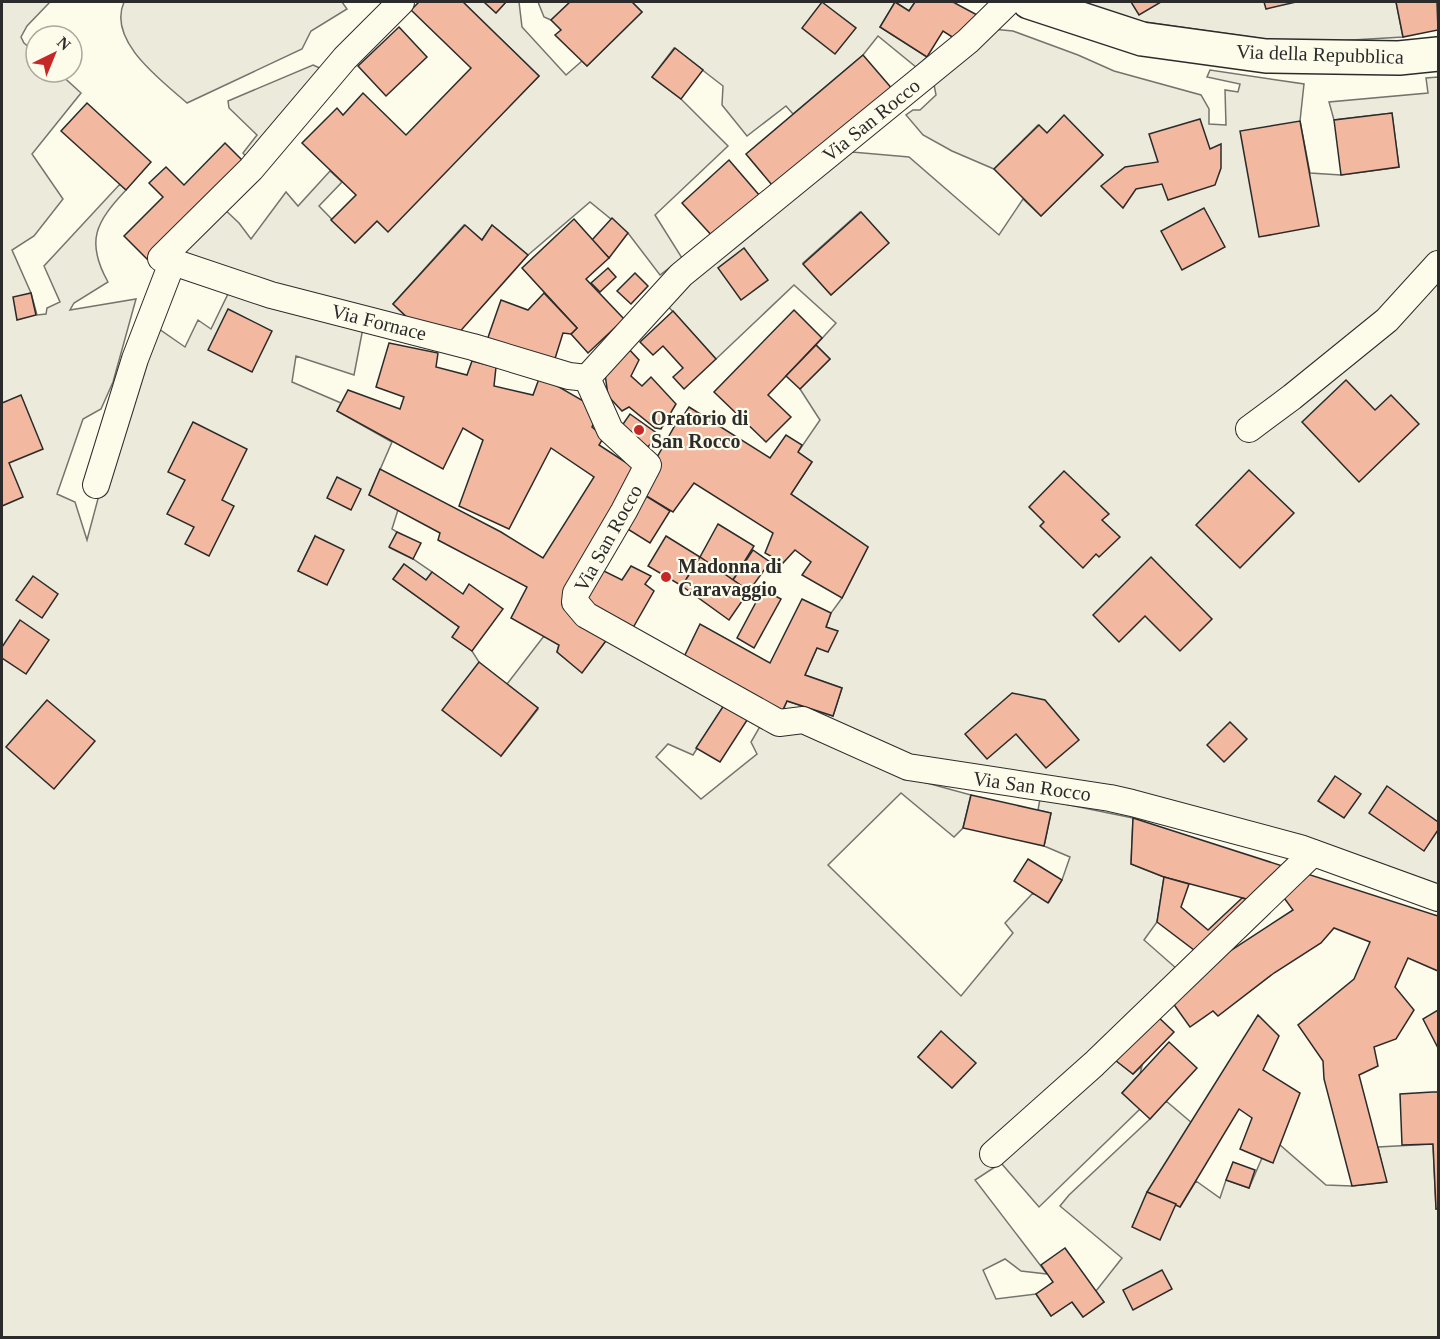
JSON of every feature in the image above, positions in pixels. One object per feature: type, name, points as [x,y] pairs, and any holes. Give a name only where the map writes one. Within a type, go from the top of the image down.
[{"type":"main road","name":"Via della Repubblica","points":[[1029,2],[1142,39],[1266,56],[1399,58],[1438,54]]},
{"type":"street","points":[[96,485],[135,359],[172,263],[161,258],[250,169],[345,58],[401,2]]},
{"type":"street","name":"Via San Rocco","points":[[1008,2],[968,41],[681,275],[587,378],[610,429],[648,465],[576,593],[574,602],[586,615],[779,723],[803,720],[908,767],[1110,798],[1313,853],[1438,898]]},
{"type":"street","name":"Via Fornace","points":[[172,263],[271,296],[462,344],[569,376],[587,378]]},
{"type":"street","points":[[1249,429],[1292,398],[1387,321],[1438,264]]},
{"type":"street","points":[[993,1154],[1094,1065],[1313,853]]},
{"type":"shaded area","points":[[2,2],[50,2],[29,24],[24,24],[21,37],[24,43],[24,84],[71,84],[81,93],[32,154],[63,199],[34,236],[12,250],[31,293],[37,315],[46,314],[47,308],[60,302],[44,266],[120,184],[126,190],[107,212],[97,233],[97,255],[108,282],[74,303],[70,310],[136,299],[113,382],[101,409],[83,419],[57,494],[75,502],[87,540],[103,480],[156,327],[185,347],[198,320],[211,329],[228,294],[363,328],[354,375],[296,356],[292,382],[341,403],[337,411],[392,442],[369,495],[398,510],[392,529],[397,532],[390,548],[413,559],[432,572],[426,580],[404,564],[393,579],[459,627],[453,637],[472,651],[479,662],[501,756],[538,709],[507,684],[544,636],[559,645],[557,652],[582,672],[608,638],[728,699],[693,755],[668,744],[656,757],[701,799],[757,754],[751,742],[769,711],[905,777],[971,795],[963,828],[954,837],[901,793],[828,865],[961,996],[1013,933],[1005,923],[1033,893],[1049,902],[1062,880],[1070,857],[1044,846],[1051,813],[1038,810],[1040,799],[1133,818],[1131,864],[1164,877],[1157,922],[1144,940],[1177,969],[1101,1048],[1133,1074],[1142,1066],[1140,1074],[1122,1093],[1140,1109],[1039,1207],[1001,1163],[975,1180],[1047,1274],[1021,1271],[1005,1259],[983,1270],[996,1299],[1036,1294],[1051,1316],[1072,1302],[1083,1317],[1104,1302],[1096,1291],[1122,1258],[1060,1206],[1166,1101],[1192,1123],[1180,1207],[1196,1181],[1220,1198],[1226,1180],[1249,1188],[1262,1158],[1280,1145],[1326,1185],[1352,1186],[1386,1182],[1378,1147],[1433,1144],[1436,1209],[1438,1209],[1438,1337],[2,1338]],"holes":[[[315,536],[326,584],[298,571]],[[941,1032],[975,1063],[952,1088],[918,1057]]]},
{"type":"shaded area","points":[[124,2],[342,2],[347,9],[311,31],[302,49],[187,103],[151,71],[130,45],[123,31],[121,17]]},
{"type":"shaded area","points":[[463,2],[484,2],[496,13],[506,2],[519,2],[522,27],[566,75],[582,61],[587,66],[642,12],[632,2],[895,2],[880,27],[927,57],[916,67],[878,36],[863,55],[793,114],[786,106],[747,136],[722,105],[723,86],[674,48],[652,77],[681,99],[728,146],[655,215],[682,258],[660,275],[628,233],[590,202],[528,255],[492,225],[482,240],[464,225],[393,304],[411,321],[179,257],[221,206],[239,223],[251,239],[286,192],[298,206],[330,171],[342,182],[319,206],[355,243],[377,221],[388,231],[539,76]]},
{"type":"shaded area","points":[[538,2],[570,2],[551,20],[544,17]]},
{"type":"shaded area","points":[[895,2],[915,2],[909,11]]},
{"type":"shaded area","points":[[1072,2],[1396,2],[1403,37],[1335,41],[1272,40],[1131,20]]},
{"type":"shaded area","points":[[992,29],[1013,31],[1114,71],[1201,95],[1209,109],[1209,124],[1226,125],[1225,90],[1238,92],[1240,84],[1207,77],[1210,70],[1304,84],[1300,121],[1310,173],[1341,175],[1399,167],[1392,113],[1334,120],[1329,102],[1428,93],[1426,78],[1438,77],[1438,891],[923,762],[878,747],[784,708],[787,701],[833,716],[842,688],[805,675],[817,648],[837,631],[826,627],[831,613],[842,598],[868,547],[791,494],[812,462],[798,452],[820,420],[800,389],[830,359],[816,345],[836,323],[794,285],[716,359],[665,303],[852,152],[909,157],[999,235],[1023,199],[1041,216],[1103,155],[1064,116],[1047,133],[1038,125],[994,169],[952,151],[923,135],[906,115],[913,110],[920,110],[936,95],[933,79]],"holes":[[[860,212],[888,243],[831,295],[803,263]]]},
{"type":"shaded area","points":[[313,65],[322,69],[247,158],[243,153],[257,135],[229,108],[228,101]]},
{"type":"building","points":[[419,2],[463,2],[539,76],[388,232],[377,221],[355,243],[331,220],[356,195],[302,143],[337,108],[343,115],[363,93],[406,135],[471,68],[411,10]]},
{"type":"building","points":[[484,2],[506,2],[496,13]]},
{"type":"building","points":[[570,2],[632,2],[642,12],[587,66],[555,35],[561,30],[551,20]]},
{"type":"building","points":[[822,2],[856,28],[835,54],[802,28]]},
{"type":"building","points":[[895,2],[909,11],[915,2],[953,2],[979,16],[957,40],[943,31],[927,57],[880,27]]},
{"type":"building","points":[[1131,2],[1161,2],[1139,15]]},
{"type":"building","points":[[1264,2],[1296,2],[1266,9]]},
{"type":"building","points":[[1396,2],[1437,2],[1438,30],[1403,37]]},
{"type":"building","points":[[399,27],[427,57],[386,96],[358,66]]},
{"type":"building","points":[[675,48],[703,70],[681,99],[652,77]]},
{"type":"building","points":[[863,55],[894,91],[777,191],[746,154]]},
{"type":"building","points":[[87,103],[151,162],[126,190],[61,131]]},
{"type":"building","points":[[1392,113],[1399,167],[1341,175],[1334,120]]},
{"type":"building","points":[[1064,115],[1103,155],[1041,216],[994,169],[1039,125],[1047,133]]},
{"type":"building","points":[[1200,119],[1210,149],[1221,144],[1221,168],[1215,185],[1168,200],[1162,184],[1136,189],[1123,208],[1101,186],[1125,167],[1158,162],[1149,134]]},
{"type":"building","points":[[1300,121],[1319,226],[1259,237],[1240,131]]},
{"type":"building","points":[[225,143],[251,169],[147,259],[124,236],[163,197],[149,183],[166,167],[184,185]]},
{"type":"building","points":[[729,160],[760,196],[714,238],[682,203]]},
{"type":"building","points":[[1204,208],[1225,247],[1182,270],[1161,231]]},
{"type":"building","points":[[861,212],[889,243],[831,295],[803,264]]},
{"type":"building","points":[[612,218],[628,233],[609,258],[592,240]]},
{"type":"building","points":[[574,219],[609,258],[586,279],[624,319],[588,353],[571,334],[577,328],[522,268]]},
{"type":"building","points":[[465,225],[482,240],[492,225],[528,255],[456,336],[411,321],[393,304]]},
{"type":"building","points":[[744,248],[768,280],[741,300],[718,268]]},
{"type":"building","points":[[608,268],[616,277],[600,292],[591,283]]},
{"type":"building","points":[[635,273],[648,286],[631,304],[617,291]]},
{"type":"building","points":[[31,293],[36,315],[17,320],[13,297]]},
{"type":"building","points":[[544,293],[577,328],[571,334],[563,333],[553,365],[485,346],[501,300],[528,310]]},
{"type":"building","points":[[228,309],[272,331],[252,372],[208,350]]},
{"type":"building","points":[[794,310],[822,338],[768,395],[791,417],[766,442],[714,392]]},
{"type":"building","points":[[673,311],[716,359],[684,389],[673,377],[683,368],[663,346],[653,355],[640,342]]},
{"type":"building","points":[[389,343],[438,353],[436,367],[467,375],[472,361],[496,367],[494,386],[533,395],[540,376],[599,410],[592,427],[604,437],[599,445],[639,471],[567,602],[608,638],[582,673],[557,652],[559,645],[511,618],[527,587],[438,540],[440,533],[369,495],[380,469],[501,532],[543,558],[594,477],[551,448],[509,529],[459,506],[483,440],[463,428],[443,469],[337,411],[348,390],[400,409],[404,397],[376,387]]},
{"type":"building","points":[[816,345],[830,359],[800,389],[786,376]]},
{"type":"building","points":[[626,346],[639,360],[631,376],[642,386],[651,377],[676,404],[661,429],[655,428],[629,407],[622,411],[608,396],[604,366]]},
{"type":"building","points":[[1346,380],[1375,410],[1391,395],[1419,424],[1359,482],[1302,422]]},
{"type":"building","points":[[21,395],[43,449],[9,463],[23,497],[2,506],[2,403]]},
{"type":"building","points":[[689,407],[770,458],[786,435],[802,445],[798,452],[812,462],[791,494],[868,547],[842,598],[802,575],[811,562],[795,550],[783,563],[765,553],[773,533],[694,483],[673,512],[638,491],[678,420],[680,421]]},
{"type":"building","name":"Oratorio di San Rocco","points":[[630,414],[658,434],[648,447],[621,427]]},
{"type":"building","points":[[193,422],[247,449],[222,500],[234,506],[209,556],[185,544],[194,527],[167,514],[185,480],[168,472]]},
{"type":"building","points":[[1249,470],[1294,513],[1240,568],[1196,525]]},
{"type":"building","points":[[1064,471],[1109,514],[1102,520],[1120,537],[1099,557],[1096,554],[1083,568],[1040,526],[1044,522],[1029,507]]},
{"type":"building","points":[[337,477],[361,489],[351,510],[327,498]]},
{"type":"building","points":[[638,491],[670,511],[650,543],[618,523]]},
{"type":"building","points":[[718,524],[754,546],[733,580],[700,557]]},
{"type":"building","points":[[397,532],[421,543],[413,559],[389,547]]},
{"type":"building","points":[[315,536],[344,550],[327,585],[298,571]]},
{"type":"building","points":[[666,536],[700,557],[682,586],[648,566]]},
{"type":"building","points":[[753,550],[770,562],[749,591],[733,580]]},
{"type":"building","points":[[700,557],[749,591],[729,620],[682,586]]},
{"type":"building","points":[[1151,557],[1212,619],[1180,651],[1145,616],[1119,642],[1093,615]]},
{"type":"building","points":[[404,564],[426,580],[432,572],[463,594],[469,584],[503,609],[472,651],[452,637],[459,627],[393,579]]},
{"type":"building","points":[[631,566],[651,576],[645,584],[654,591],[630,633],[587,605],[591,574],[600,569],[622,580]]},
{"type":"building","points":[[33,576],[58,594],[42,618],[16,600]]},
{"type":"building","points":[[763,589],[781,599],[754,648],[737,638]]},
{"type":"building","points":[[802,599],[831,613],[826,627],[838,631],[828,652],[817,648],[805,675],[842,688],[833,716],[787,701],[781,714],[683,659],[700,624],[770,663]]},
{"type":"building","points":[[20,620],[49,640],[26,674],[2,658],[2,647]]},
{"type":"building","points":[[479,662],[538,708],[501,756],[442,710]]},
{"type":"building","points":[[1012,693],[1045,700],[1079,740],[1046,768],[1016,734],[987,759],[965,734]]},
{"type":"building","points":[[728,699],[751,714],[720,762],[696,748]]},
{"type":"building","points":[[47,700],[95,741],[54,789],[6,747]]},
{"type":"building","points":[[1230,722],[1247,739],[1224,762],[1207,745]]},
{"type":"building","points":[[1335,776],[1361,794],[1344,818],[1318,801]]},
{"type":"building","points":[[1387,786],[1438,822],[1438,830],[1424,851],[1369,813]]},
{"type":"building","points":[[971,795],[1051,813],[1044,846],[963,828]]},
{"type":"building","points":[[1133,818],[1438,916],[1438,971],[1408,958],[1395,987],[1414,1010],[1396,1039],[1374,1047],[1378,1066],[1359,1075],[1387,1182],[1352,1186],[1324,1079],[1323,1061],[1298,1025],[1354,979],[1370,942],[1334,928],[1321,943],[1274,973],[1218,1016],[1213,1011],[1190,1027],[1170,999],[1213,962],[1293,910],[1282,895],[1269,905],[1164,877],[1131,864]]},
{"type":"building","points":[[1028,859],[1062,880],[1048,903],[1014,881]]},
{"type":"building","points":[[1164,877],[1189,884],[1181,907],[1208,930],[1242,898],[1254,901],[1198,953],[1157,922]]},
{"type":"building","points":[[1438,1010],[1438,1048],[1423,1019]]},
{"type":"building","points":[[1155,1014],[1174,1032],[1133,1074],[1111,1057]]},
{"type":"building","points":[[1258,1015],[1279,1036],[1263,1070],[1300,1093],[1273,1163],[1240,1149],[1252,1118],[1239,1109],[1180,1207],[1147,1192]]},
{"type":"building","points":[[941,1031],[976,1063],[952,1088],[918,1057]]},
{"type":"building","points":[[1169,1042],[1197,1068],[1150,1119],[1122,1093]]},
{"type":"building","points":[[1438,1092],[1438,1209],[1436,1209],[1433,1144],[1402,1145],[1400,1094]]},
{"type":"building","points":[[1233,1162],[1255,1170],[1249,1188],[1226,1180]]},
{"type":"building","points":[[1147,1192],[1176,1204],[1160,1240],[1132,1227]]},
{"type":"building","points":[[1065,1248],[1104,1302],[1083,1317],[1072,1302],[1051,1316],[1036,1294],[1053,1282],[1041,1265]]},
{"type":"building","points":[[1162,1270],[1172,1289],[1133,1310],[1123,1290]]},
{"type":"place","name":"Oratorio di San Rocco","points":[[639,430]]},
{"type":"place","name":"Madonna di Caravaggio","points":[[666,577]]}]
